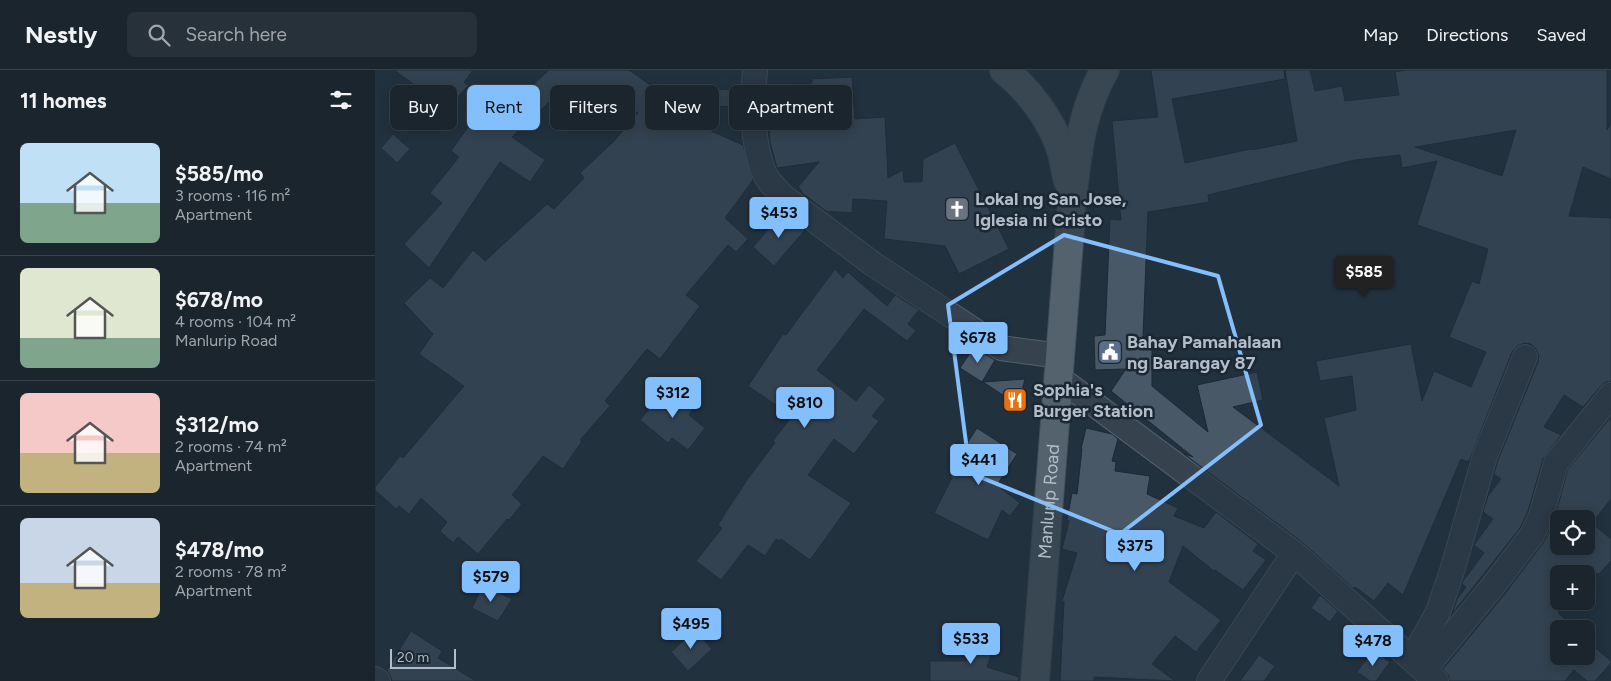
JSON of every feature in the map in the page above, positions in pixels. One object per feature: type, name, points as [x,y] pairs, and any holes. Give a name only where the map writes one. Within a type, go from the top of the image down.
[{"type":"main road","name":"Manlurip Road","points":[[1004,70],[1029,94],[1050,125],[1061,149],[1072,202]]},
{"type":"main road","name":"Manlurip Road","points":[[1035,681],[1072,202],[1079,145],[1087,110],[1105,70]]},
{"type":"street","points":[[755,70],[755,126],[762,168],[767,178],[780,193],[873,264],[1001,348],[1060,367],[1293,553],[1424,670]]},
{"type":"street","points":[[1424,670],[1438,612],[1452,571],[1485,456],[1525,357]]},
{"type":"street","points":[[1424,670],[1532,535],[1541,516],[1556,463],[1611,395]]},
{"type":"street","points":[[1209,681],[1293,553]]},
{"type":"street","points":[[375,679],[379,681]]},
{"type":"highlighted area","points":[[1064,235],[1218,276],[1261,425],[1120,534],[970,473],[948,305]]},
{"type":"building","points":[[394,70],[473,70],[464,82],[467,87],[457,98],[457,85],[415,85]]},
{"type":"building","points":[[549,70],[629,70],[650,85],[645,85],[645,130],[712,130],[743,145],[753,180],[725,218],[748,239],[736,252],[728,245],[686,295],[700,306],[660,359],[647,349],[605,401],[610,406],[580,440],[582,441],[563,469],[543,456],[512,495],[522,504],[478,554],[458,537],[453,543],[440,531],[447,522],[421,498],[409,514],[399,506],[396,509],[375,490],[375,487],[400,456],[403,458],[464,386],[419,354],[433,334],[404,303],[430,278],[443,288],[473,250],[485,261],[547,204],[554,209],[584,178],[580,173],[623,130],[635,130],[635,116],[638,113],[635,111],[635,85],[550,85],[550,101],[540,111],[540,85],[533,85]]},
{"type":"building","points":[[1151,70],[1284,70],[1285,79],[1172,99],[1185,163],[1297,141],[1285,70],[1310,70],[1315,91],[1342,86],[1345,101],[1399,95],[1395,72],[1405,70],[1607,70],[1607,130],[1611,122],[1611,179],[1583,167],[1569,216],[1611,218],[1611,382],[1606,382],[1601,386],[1583,407],[1564,395],[1544,427],[1561,435],[1543,459],[1528,511],[1520,528],[1452,614],[1457,599],[1466,587],[1462,584],[1463,581],[1484,553],[1474,545],[1493,519],[1483,512],[1488,496],[1501,479],[1494,474],[1538,362],[1539,356],[1536,349],[1531,344],[1524,343],[1517,346],[1512,352],[1470,459],[1468,462],[1461,459],[1403,595],[1388,583],[1374,601],[1355,587],[1354,589],[1302,542],[1184,454],[1193,457],[1111,391],[1126,369],[1095,370],[1094,336],[1105,335],[1110,219],[1121,220],[1112,121],[1158,117]],"holes":[[[1516,130],[1502,176],[1415,147]],[[1400,155],[1402,168],[1437,161],[1417,225],[1488,249],[1479,284],[1472,281],[1449,337],[1486,352],[1471,387],[1434,371],[1422,401],[1411,344],[1316,361],[1320,381],[1352,376],[1356,410],[1324,418],[1339,486],[1233,407],[1263,400],[1257,372],[1197,385],[1208,432],[1152,386],[1152,337],[1143,337],[1148,212],[1209,202],[1208,195],[1355,160]]]},
{"type":"building","points":[[852,77],[855,119],[885,117],[888,178],[903,170],[904,182],[922,182],[923,159],[955,143],[1009,249],[959,274],[945,246],[884,239],[887,201],[853,199],[852,213],[826,211],[801,192],[798,187],[819,162],[777,168],[770,142],[769,130],[852,130],[852,85],[790,85],[812,83],[812,79]]},
{"type":"building","points":[[719,89],[729,90],[729,107],[719,106]]},
{"type":"building","points":[[467,128],[467,130],[519,130],[512,137],[545,160],[530,182],[500,162],[429,268],[404,244],[442,203],[430,193],[459,157],[451,151]]},
{"type":"building","points":[[393,134],[410,149],[397,163],[381,148]]},
{"type":"building","points":[[782,213],[805,230],[774,266],[753,247]]},
{"type":"building","points":[[835,269],[843,278],[848,272],[887,306],[895,295],[919,310],[908,324],[916,331],[907,341],[864,309],[817,370],[856,401],[869,385],[886,399],[872,416],[879,421],[854,454],[834,439],[808,475],[851,503],[810,560],[781,539],[780,541],[776,539],[765,556],[748,545],[721,580],[696,561],[722,528],[718,525],[726,512],[792,416],[748,386],[783,334],[786,335]]},
{"type":"building","points":[[974,347],[995,360],[982,382],[960,368]]},
{"type":"building","points":[[1025,379],[1018,405],[983,382]]},
{"type":"building","points":[[669,385],[695,406],[689,415],[705,428],[688,450],[672,438],[668,443],[640,420]]},
{"type":"building","points":[[1611,417],[1611,499],[1595,519],[1595,510],[1557,510],[1568,469]]},
{"type":"building","points":[[977,428],[1017,454],[998,486],[1020,503],[1010,516],[1002,510],[988,540],[934,513],[952,478],[950,478],[961,453]]},
{"type":"building","points":[[1086,428],[1112,434],[1118,439],[1112,461],[1116,462],[1115,471],[1150,476],[1147,494],[1178,508],[1174,516],[1204,528],[1216,512],[1258,544],[1253,551],[1266,560],[1243,590],[1214,571],[1183,546],[1169,582],[1221,620],[1196,652],[1175,636],[1152,664],[1175,681],[1094,677],[1094,681],[1060,681],[1064,602],[1062,601],[1077,553],[1062,549],[1069,521],[1067,520],[1072,493],[1077,494],[1081,449]]},
{"type":"building","points":[[1595,526],[1611,539],[1611,561],[1599,574],[1595,574],[1595,565],[1550,565],[1550,610],[1559,610],[1559,614],[1566,620],[1550,620],[1550,665],[1595,665],[1595,648],[1611,663],[1595,681],[1587,681],[1574,670],[1565,681],[1449,681],[1449,676],[1443,669],[1504,595],[1543,543],[1550,528],[1550,555],[1595,555]]},
{"type":"building","points":[[483,585],[512,599],[498,621],[472,608]]},
{"type":"building","points":[[1320,595],[1338,611],[1330,622],[1311,608]]},
{"type":"building","points":[[695,630],[712,649],[688,671],[671,652]]},
{"type":"building","points":[[411,631],[442,651],[438,658],[476,681],[392,681],[387,670]]},
{"type":"building","points":[[974,633],[996,640],[987,667],[1019,677],[1018,681],[930,681],[930,661],[966,661]]},
{"type":"building","points":[[1373,650],[1390,662],[1376,681],[1370,681],[1357,672]]},
{"type":"building","points":[[1259,655],[1275,666],[1264,681],[1240,681]]},
{"type":"place","name":"Lokal ng San Jose, Iglesia ni Cristo","points":[[957,209]]},
{"type":"place","name":"Bahay Pamahalaan ng Barangay 87","points":[[1110,352]]},
{"type":"place","name":"Sophia's Burger Station","points":[[1015,400]]}]
